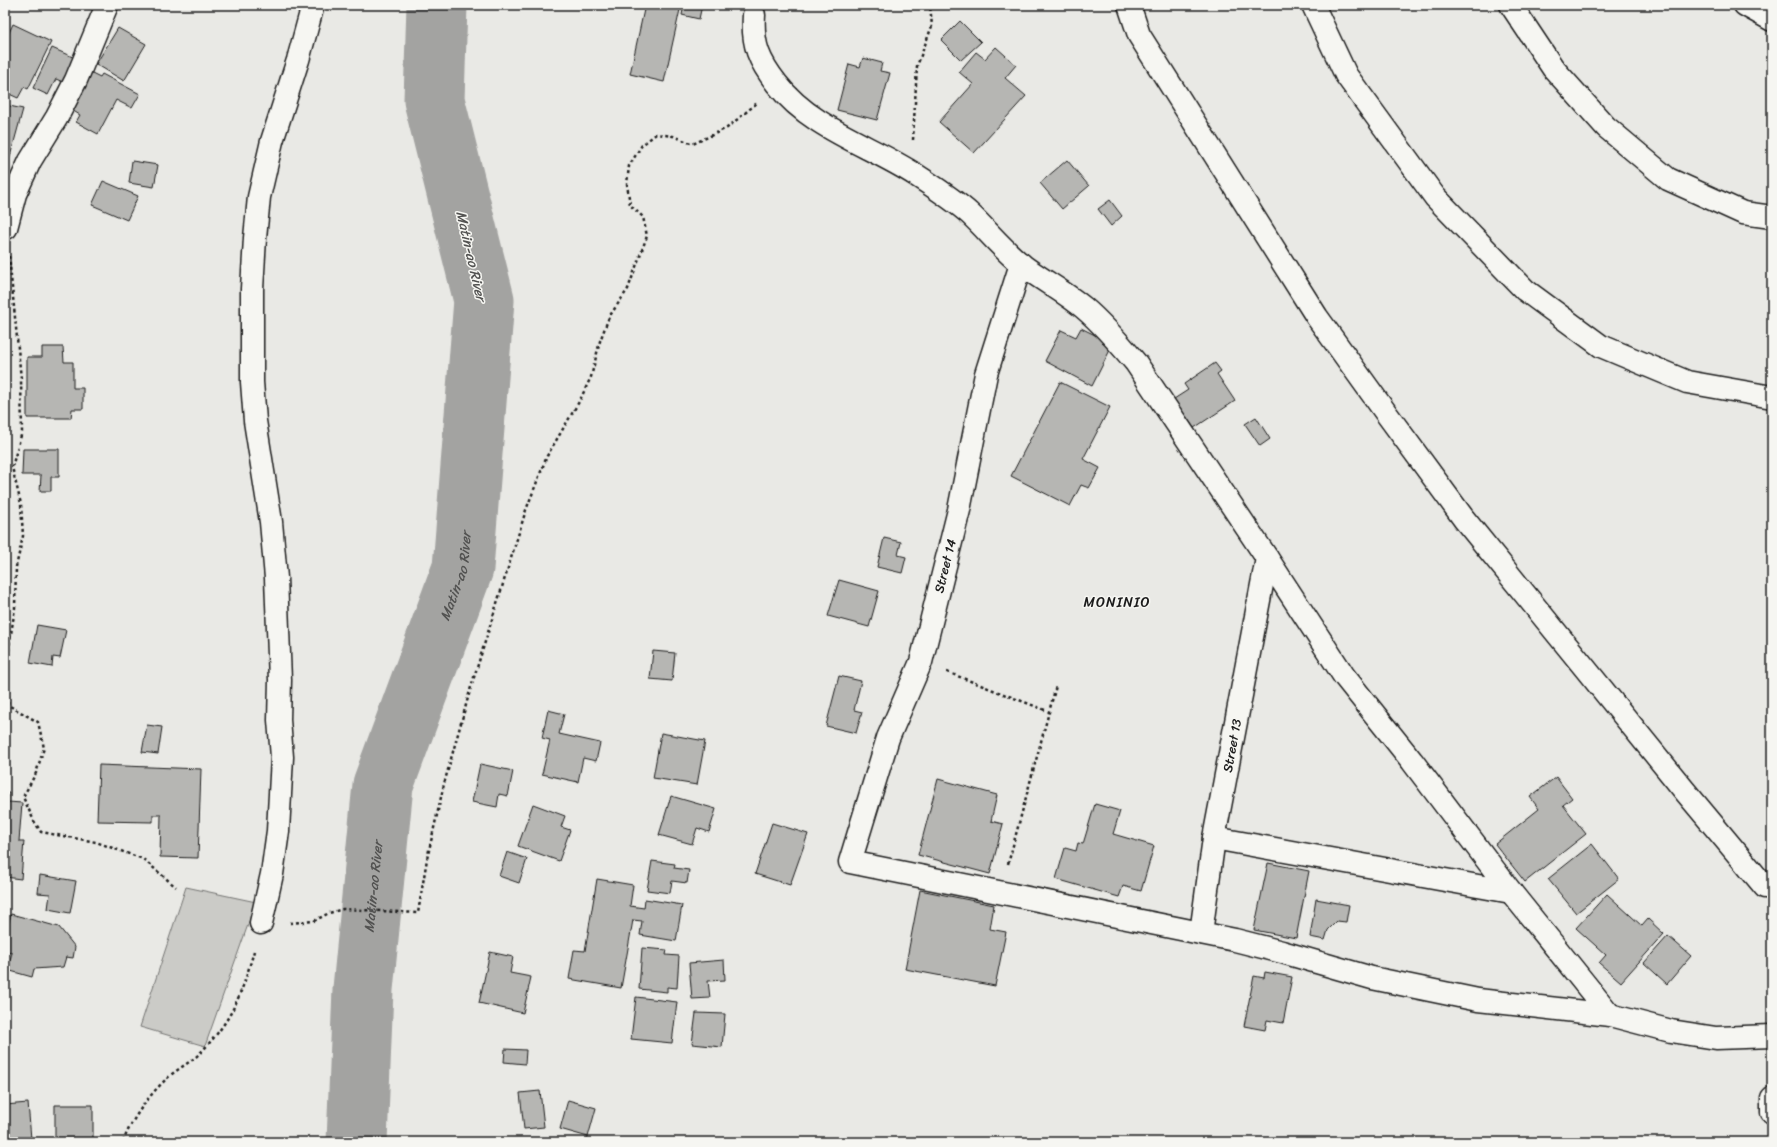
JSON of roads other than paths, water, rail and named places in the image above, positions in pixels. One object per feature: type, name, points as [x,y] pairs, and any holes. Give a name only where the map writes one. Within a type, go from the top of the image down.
[{"type":"street","points":[[6,228],[15,194],[30,162],[76,80],[107,5]]},
{"type":"street","points":[[261,924],[272,874],[278,831],[282,757],[279,720],[280,680],[276,578],[271,522],[255,421],[252,382],[252,289],[259,197],[272,141],[298,60],[313,5]]},
{"type":"street","points":[[1129,5],[1139,35],[1186,110],[1317,317],[1386,413],[1464,519],[1684,790],[1766,887],[1772,886]]},
{"type":"street","points":[[1313,5],[1346,75],[1435,197],[1525,290],[1600,346],[1687,382],[1772,396]]},
{"type":"street","points":[[1511,5],[1553,68],[1606,127],[1668,179],[1743,213],[1772,218]]},
{"type":"street","points":[[1745,5],[1772,20]]},
{"type":"street","points":[[754,15],[753,31],[759,57],[778,85],[805,112],[840,133],[914,173],[968,213],[1021,264],[1084,308],[1112,334],[1136,363],[1344,676],[1412,761],[1511,892],[1610,1015]]},
{"type":"street","name":"Street 14","points":[[1021,264],[986,374],[958,510],[921,662],[888,738],[850,862],[1201,934]]},
{"type":"street","name":"Street 13","points":[[1201,934],[1214,838],[1267,558]]},
{"type":"street","points":[[1214,838],[1511,892]]},
{"type":"street","points":[[1201,934],[1282,952],[1372,978],[1478,1000],[1610,1015],[1671,1031],[1716,1038],[1772,1036]]},
{"type":"street","points":[[1772,1098],[1772,1112]]},
{"type":"waterway","name":"Matin-ao River","points":[[357,1142],[363,989],[383,785],[463,568],[484,300],[434,100],[437,5]]},
{"type":"district","name":"MONINIO","points":[[1117,602]]}]
